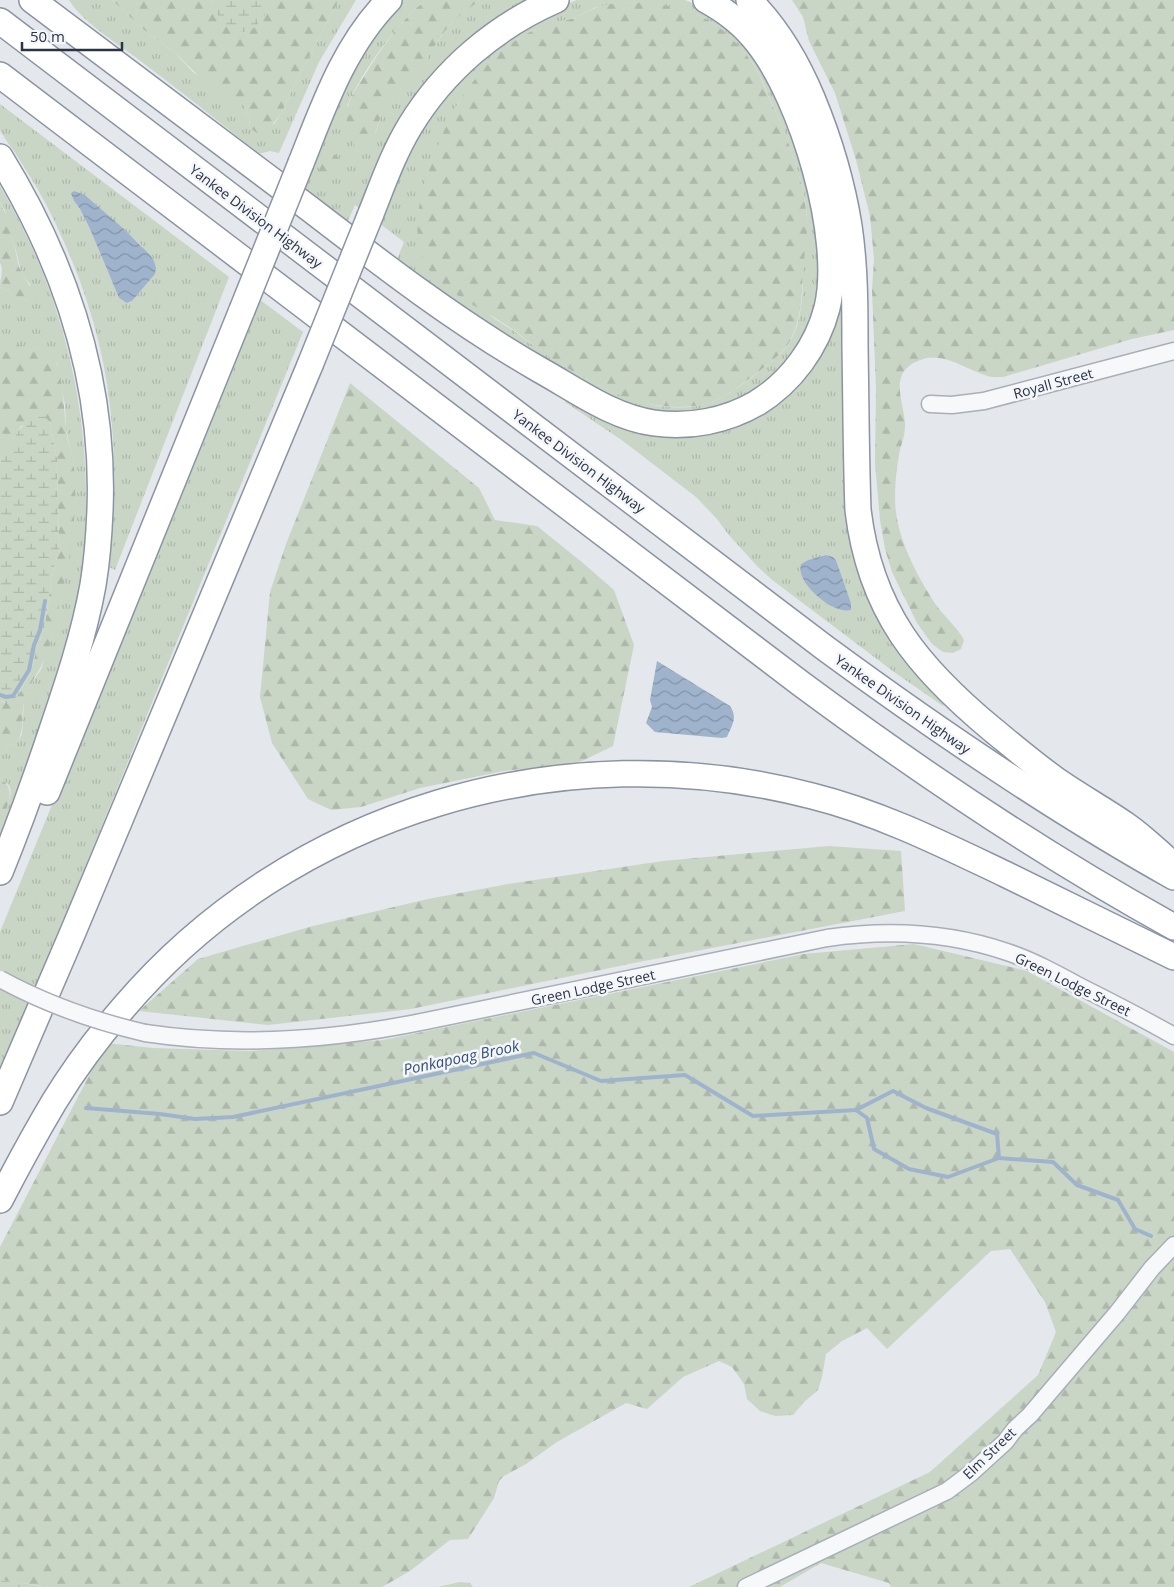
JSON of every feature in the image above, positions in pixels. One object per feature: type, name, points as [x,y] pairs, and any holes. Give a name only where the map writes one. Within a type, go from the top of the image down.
[{"type":"highway","points":[[32,0],[404,281],[481,334],[536,368],[617,412],[648,422],[681,425],[708,422],[738,412],[765,397],[785,381],[805,357],[819,331],[826,311],[831,279],[829,241],[819,186],[804,136],[789,99],[773,66],[757,42],[731,16],[706,0]]},
{"type":"highway","points":[[0,876],[46,794],[328,96],[344,62],[364,29],[388,0]]},
{"type":"highway","points":[[0,1102],[81,914],[310,365],[394,156],[420,111],[450,73],[496,34],[519,19],[556,0]]},
{"type":"highway","points":[[749,0],[780,38],[804,81],[830,146],[844,201],[850,231],[854,275],[858,510],[867,560],[885,606],[910,648],[943,686],[1040,768],[1128,826],[1174,865]]},
{"type":"highway","name":"Yankee Division Highway","points":[[0,21],[872,683],[1033,793],[1105,838],[1174,877]]},
{"type":"highway","points":[[0,75],[880,742],[1034,845],[1174,927]]},
{"type":"highway","points":[[0,157],[41,230],[53,256],[73,312],[88,367],[94,398],[100,459],[99,535],[93,585],[84,625],[62,699],[0,872]]},
{"type":"highway","points":[[0,1200],[54,1101],[94,1043],[142,987],[214,919],[274,877],[338,842],[406,813],[476,792],[556,778],[596,774],[646,773],[718,778],[791,790],[838,803],[907,828],[1174,957]]},
{"type":"street","name":"Royall Street","points":[[930,404],[952,405],[984,400],[1174,351]]},
{"type":"street","name":"Green Lodge Street","points":[[0,979],[35,997],[72,1012],[108,1024],[145,1033],[196,1039],[248,1041],[309,1038],[426,1022],[827,938],[898,932],[952,938],[1009,952],[1064,977],[1174,1036]]},
{"type":"street","name":"Elm Street","points":[[746,1587],[925,1502],[972,1474],[1030,1415],[1118,1313],[1152,1268],[1174,1244]]},
{"type":"green space","points":[[69,0],[112,0],[144,30],[174,52],[193,72],[244,105],[249,116],[250,128],[274,124],[281,114],[299,75],[339,0],[356,0],[319,62],[279,153],[270,151],[258,154],[184,94],[91,24]]},
{"type":"green space","points":[[112,0],[211,0],[212,4],[268,9],[275,0],[339,0],[299,75],[281,114],[266,132],[257,133],[250,128],[249,116],[244,105],[207,84],[174,52],[144,30]]},
{"type":"green space","points":[[211,0],[275,0],[254,27],[242,32],[234,30],[225,24],[216,13]]},
{"type":"green space","points":[[401,0],[426,0],[392,34],[371,63],[347,106],[375,134],[382,113],[390,101],[419,70],[446,29],[458,16],[480,0],[537,0],[481,36],[363,211],[355,205],[347,223],[303,189],[343,85],[389,12]]},
{"type":"green space","points":[[426,0],[480,0],[455,19],[444,32],[420,69],[387,107],[380,118],[370,144],[361,152],[354,146],[348,129],[348,106],[356,88],[391,36]]},
{"type":"green space","points":[[577,0],[685,0],[721,19],[764,67],[803,161],[822,257],[813,324],[772,382],[711,414],[640,413],[502,337],[396,262],[404,242],[376,221],[408,146],[466,69],[556,8]],"holes":[[[627,2],[661,5],[694,13],[714,24],[739,46],[762,80],[788,141],[805,201],[807,216],[801,306],[797,326],[788,345],[765,367],[731,392],[708,403],[685,407],[660,406],[610,391],[562,365],[493,318],[482,308],[418,220],[427,176],[446,127],[458,103],[487,66],[517,39],[534,30],[576,17],[594,8]]]},
{"type":"green space","points":[[721,0],[736,0],[761,28],[782,58],[814,126],[825,162],[833,199],[844,272],[848,528],[853,555],[860,580],[880,625],[907,665],[944,704],[943,706],[894,672],[771,579],[757,566],[696,497],[623,441],[565,402],[568,396],[618,421],[651,431],[682,433],[712,429],[741,419],[768,404],[791,385],[811,362],[826,335],[835,305],[838,276],[837,243],[823,172],[812,136],[785,72],[760,33]],"holes":[[[826,555],[836,560],[851,603],[851,610],[835,608],[826,603],[803,580],[800,571],[801,564]]]},
{"type":"green space","points":[[792,0],[1174,0],[1174,330],[1132,339],[1003,377],[992,377],[947,360],[929,358],[910,365],[900,379],[905,425],[896,472],[896,514],[908,555],[921,581],[936,605],[964,640],[961,649],[953,653],[943,652],[932,644],[917,623],[892,572],[885,549],[880,520],[875,463],[876,389],[872,290],[874,259],[870,216],[856,160],[835,93],[809,41],[803,17]]},
{"type":"green space","points":[[627,2],[665,5],[692,12],[715,24],[741,48],[757,70],[783,128],[794,158],[805,204],[807,230],[800,312],[790,341],[783,351],[760,371],[723,397],[702,405],[677,407],[643,403],[615,393],[582,376],[539,350],[500,321],[445,286],[427,267],[418,242],[419,209],[430,167],[453,113],[482,71],[506,48],[532,31],[574,18],[600,7]]},
{"type":"green space","points":[[0,104],[229,277],[115,570],[109,567],[113,522],[113,437],[102,355],[77,273],[59,231],[35,185],[0,130]],"holes":[[[85,195],[142,246],[155,274],[132,301],[128,303],[119,298],[90,229],[74,201]]]},
{"type":"green space","points":[[330,154],[338,157],[336,171],[328,179],[320,178],[320,166]]},
{"type":"green space","points":[[0,186],[38,262],[66,342],[82,425],[86,510],[82,571],[71,628],[36,742],[0,841],[0,820],[11,793],[10,788],[0,779],[0,747],[17,743],[22,734],[24,701],[28,689],[41,669],[51,639],[72,534],[74,467],[66,428],[65,405],[57,363],[38,348],[13,346],[0,342],[0,287],[20,299],[27,300],[30,284],[20,268],[4,208],[0,202]]},
{"type":"green space","points":[[0,202],[9,221],[19,267],[32,290],[31,296],[27,300],[20,299],[0,287],[2,271],[0,263]]},
{"type":"green space","points":[[259,299],[303,332],[0,1076],[0,932]]},
{"type":"green space","points":[[0,342],[46,350],[52,353],[61,380],[75,487],[74,525],[68,563],[48,651],[25,699],[20,737],[17,743],[5,747],[0,747],[0,700],[4,703],[19,694],[30,673],[44,630],[52,576],[59,549],[57,459],[50,422],[21,426],[6,453],[0,459]]},
{"type":"green space","points":[[350,383],[479,488],[495,520],[537,526],[614,590],[634,645],[613,746],[578,763],[504,771],[420,788],[361,807],[331,810],[308,799],[272,743],[260,697],[270,592],[286,544]]},
{"type":"green space","points":[[37,416],[45,417],[50,422],[57,459],[59,549],[52,576],[44,630],[30,673],[19,694],[8,704],[0,700],[0,459],[23,425]]},
{"type":"green space","points":[[0,779],[5,783],[10,792],[6,809],[0,820]]},
{"type":"green space","points":[[829,846],[901,851],[905,911],[639,962],[411,1009],[268,1025],[139,1011],[198,959],[313,926],[428,899],[508,884],[663,861]]},
{"type":"green space","points":[[914,944],[1027,971],[1174,1052],[1174,1587],[891,1587],[889,1583],[821,1563],[780,1587],[689,1587],[930,1472],[1038,1375],[1056,1332],[1045,1302],[1010,1249],[991,1251],[887,1349],[867,1328],[842,1341],[826,1354],[818,1390],[793,1415],[775,1416],[760,1411],[747,1399],[744,1384],[732,1367],[719,1361],[683,1377],[647,1409],[626,1403],[557,1442],[526,1464],[504,1476],[499,1481],[494,1498],[468,1539],[450,1540],[410,1571],[382,1587],[50,1587],[0,1580],[0,1247],[106,1043],[153,1048],[250,1051],[383,1040],[804,954]]},
{"type":"green space","points":[[0,1580],[49,1587],[0,1587]]},
{"type":"green space","points":[[460,1582],[470,1583],[473,1587],[438,1587]]},
{"type":"water","points":[[74,191],[85,195],[125,230],[154,261],[155,274],[132,301],[127,303],[119,298],[90,229],[74,201],[71,193]]},
{"type":"water","points":[[826,555],[836,560],[851,603],[851,610],[835,608],[826,603],[803,580],[800,571],[801,564]]},
{"type":"water","points":[[657,661],[730,706],[734,718],[727,737],[655,732],[646,723],[652,707],[650,700]]},
{"type":"waterway","points":[[0,695],[6,697],[13,696],[29,670],[34,645],[40,630],[45,601]]},
{"type":"waterway","name":"Ponkapoag Brook","points":[[86,1108],[195,1119],[233,1117],[534,1053],[601,1081],[685,1075],[753,1116],[856,1110],[893,1091],[926,1108],[997,1134],[999,1158],[1053,1162],[1077,1185],[1118,1200],[1135,1229],[1151,1236]]},
{"type":"waterway","points":[[856,1110],[867,1118],[874,1149],[909,1169],[948,1177],[999,1158]]}]
